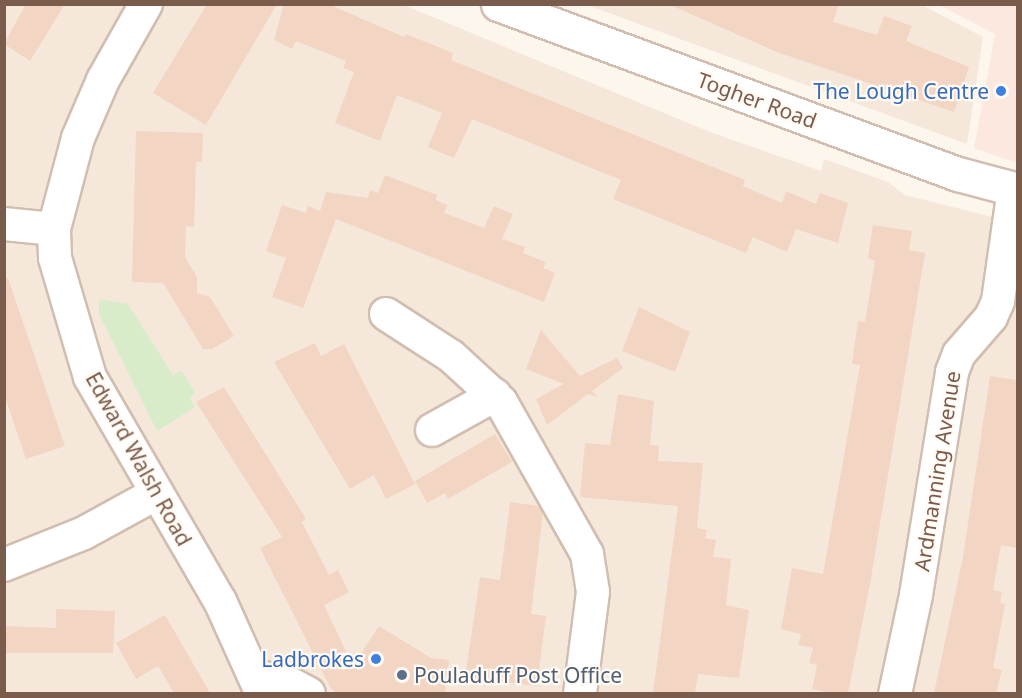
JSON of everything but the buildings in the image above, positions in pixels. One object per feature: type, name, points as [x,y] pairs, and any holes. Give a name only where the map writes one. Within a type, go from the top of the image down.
[{"type":"street","name":"Edward Walsh Road","points":[[146,4],[103,80],[78,138],[54,229],[60,281],[90,377],[220,602],[259,685],[285,681],[309,693]]},
{"type":"street","name":"Togher Road","points":[[498,4],[958,174],[1016,190]]},
{"type":"street","name":"Ardmanning Avenue","points":[[895,693],[916,596],[951,372],[959,354],[991,317],[998,301],[1016,190]]},
{"type":"street","points":[[4,224],[54,229]]},
{"type":"street","points":[[386,314],[451,356],[495,395],[576,534],[593,573],[580,693]]},
{"type":"street","points":[[432,430],[495,395]]},
{"type":"street","points":[[4,565],[84,533],[157,493]]},
{"type":"shaded area","points":[[4,5],[404,5],[710,132],[821,171],[824,159],[888,182],[905,195],[1017,223],[1017,693],[5,693]]},
{"type":"shaded area","points":[[587,5],[922,5],[983,37],[967,144]]},
{"type":"shaded area","name":"The Lough Centre","points":[[939,5],[1017,5],[1017,163],[974,148],[995,34]]},
{"type":"green space","points":[[99,299],[128,304],[173,375],[182,371],[195,393],[190,397],[195,407],[157,431],[99,314]]},
{"type":"place","name":"The Lough Centre","points":[[1001,91]]},
{"type":"place","name":"Ladbrokes","points":[[376,659]]},
{"type":"place","name":"Pouladuff Post Office","points":[[402,675]]}]
